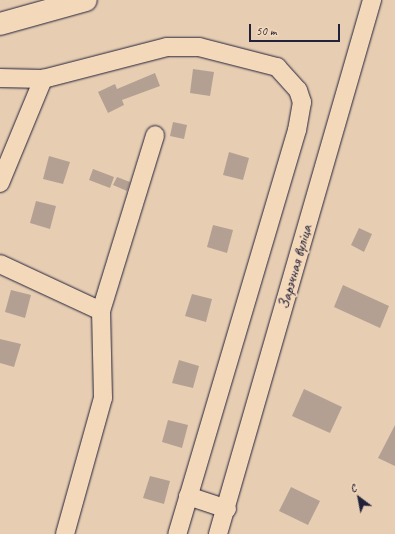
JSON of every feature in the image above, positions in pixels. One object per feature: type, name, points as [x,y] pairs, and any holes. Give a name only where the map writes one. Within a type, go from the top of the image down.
[{"type":"main road","points":[[0,24],[86,0]]},
{"type":"street","name":"Зарэчная вуліца","points":[[218,534],[227,509],[372,0]]},
{"type":"street","points":[[0,78],[44,79],[167,47],[199,47],[277,67],[290,78],[302,102],[286,168],[177,534]]},
{"type":"street","points":[[0,184],[44,79]]},
{"type":"street","points":[[65,534],[103,398],[101,311],[155,135]]},
{"type":"street","points":[[0,264],[101,311]]},
{"type":"street","points":[[188,496],[227,509]]},
{"type":"building","points":[[193,69],[214,72],[210,96],[190,93]]},
{"type":"building","points":[[155,73],[160,86],[122,100],[124,105],[108,113],[98,92],[115,84],[117,89]]},
{"type":"building","points":[[173,122],[187,125],[184,139],[170,136]]},
{"type":"building","points":[[229,152],[249,158],[243,180],[223,175]]},
{"type":"building","points":[[49,156],[70,162],[63,184],[43,179]]},
{"type":"building","points":[[93,169],[114,177],[110,188],[89,180]]},
{"type":"building","points":[[117,177],[130,182],[127,191],[113,185]]},
{"type":"building","points":[[36,201],[56,206],[50,229],[30,223]]},
{"type":"building","points":[[213,225],[233,230],[227,253],[207,247]]},
{"type":"building","points":[[359,228],[372,234],[364,252],[351,245]]},
{"type":"building","points":[[343,285],[389,306],[380,328],[334,307]]},
{"type":"building","points":[[11,290],[31,295],[25,318],[5,312]]},
{"type":"building","points":[[192,294],[212,299],[206,322],[185,316]]},
{"type":"building","points":[[0,339],[21,344],[14,367],[0,363]]},
{"type":"building","points":[[179,360],[199,366],[193,388],[172,383]]},
{"type":"building","points":[[304,389],[342,407],[330,433],[292,416]]},
{"type":"building","points":[[168,420],[188,425],[182,448],[162,442]]},
{"type":"building","points":[[395,425],[395,466],[378,458]]},
{"type":"building","points":[[150,476],[170,481],[164,504],[143,498]]},
{"type":"building","points":[[291,487],[320,501],[308,525],[279,511]]}]
